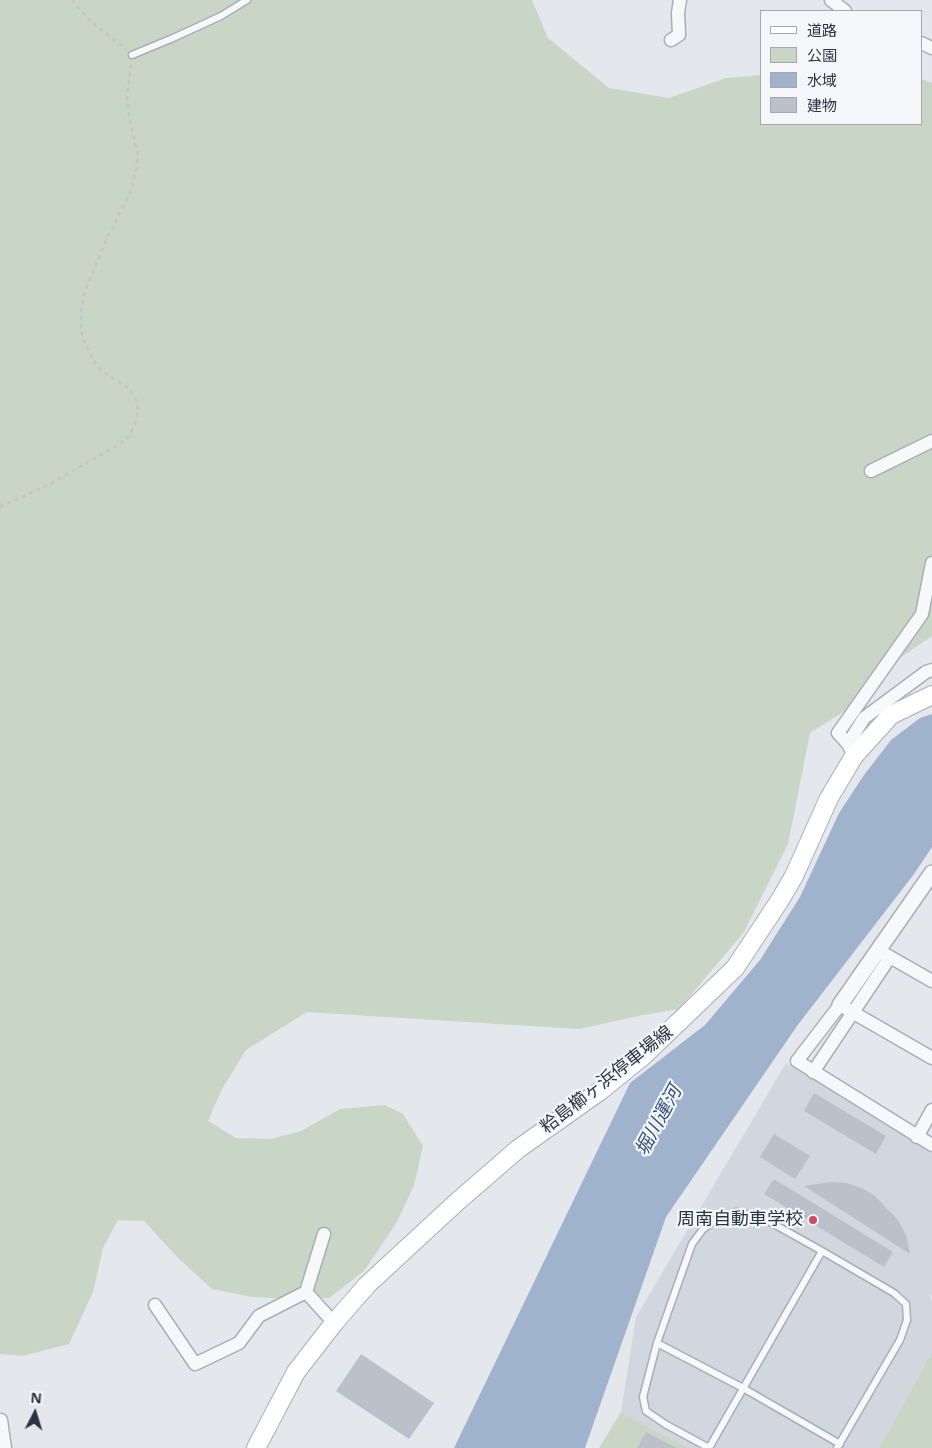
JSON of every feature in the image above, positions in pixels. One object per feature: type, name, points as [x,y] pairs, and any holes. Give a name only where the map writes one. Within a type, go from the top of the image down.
[{"type":"main road","name":"粭島櫛ヶ浜停車場線","points":[[256,1448],[296,1372],[334,1323],[367,1285],[458,1201],[518,1150],[642,1058],[735,968],[794,876],[851,750],[891,716],[932,695]]},
{"type":"street","points":[[671,40],[679,35],[678,13],[680,0]]},
{"type":"street","points":[[831,0],[844,10]]},
{"type":"street","points":[[871,471],[932,441]]},
{"type":"street","points":[[851,750],[838,733],[922,614],[932,564]]},
{"type":"street","points":[[851,750],[864,718],[926,672],[932,670]]},
{"type":"street","points":[[813,1072],[846,1009],[884,954],[932,873]]},
{"type":"street","points":[[884,954],[932,981]]},
{"type":"street","points":[[846,1009],[932,1058]]},
{"type":"street","points":[[846,1009],[797,1061],[932,1145]]},
{"type":"street","points":[[917,1137],[932,1110]]},
{"type":"street","points":[[155,1304],[195,1364],[239,1343],[259,1316],[306,1292],[324,1234]]},
{"type":"street","points":[[306,1292],[334,1323]]},
{"type":"street","points":[[1,1420],[5,1448]]},
{"type":"lane","points":[[132,54],[221,16],[247,0]]},
{"type":"lane","points":[[657,1343],[743,1388],[838,1446],[900,1340],[907,1320],[906,1304],[894,1293],[822,1251],[761,1217],[736,1212],[717,1219],[703,1229],[692,1244],[657,1343],[643,1397],[646,1411],[664,1424],[709,1448],[743,1388],[822,1251]]},
{"type":"path","points":[[0,507],[48,484],[118,446],[128,437],[135,425],[138,409],[136,400],[129,390],[102,371],[93,360],[81,330],[81,308],[86,289],[107,238],[130,193],[136,171],[138,155],[128,116],[127,96],[132,54],[89,20],[72,0]]},
{"type":"shaded area","name":"周南自動車学校","points":[[786,1063],[932,1146],[932,1295],[930,1299],[932,1300],[932,1352],[879,1448],[688,1448],[621,1412],[636,1317]]},
{"type":"green space","points":[[0,0],[532,0],[548,38],[609,88],[669,98],[726,78],[760,75],[760,125],[922,125],[922,79],[932,83],[932,636],[876,674],[854,705],[810,733],[788,844],[744,932],[679,1009],[579,1029],[307,1012],[246,1050],[222,1089],[208,1121],[236,1138],[270,1139],[301,1131],[340,1109],[385,1105],[403,1114],[423,1146],[414,1185],[397,1222],[364,1271],[329,1298],[252,1297],[212,1289],[180,1260],[144,1221],[118,1220],[103,1248],[93,1292],[69,1344],[23,1356],[0,1354]]},
{"type":"green space","points":[[932,1352],[932,1448],[879,1448]]},
{"type":"green space","points":[[621,1412],[688,1448],[599,1448]]},
{"type":"water","name":"堀川運河","points":[[932,714],[932,847],[914,874],[797,1026],[666,1217],[585,1448],[454,1448],[630,1083],[705,1025],[760,960],[800,897],[839,813],[864,775],[891,740],[920,718]]},
{"type":"building","points":[[814,1093],[886,1136],[876,1154],[804,1111]]},
{"type":"building","points":[[774,1134],[810,1156],[795,1179],[760,1157]]},
{"type":"building","points":[[774,1179],[893,1252],[884,1267],[764,1194]]},
{"type":"building","points":[[831,1182],[846,1183],[862,1188],[875,1196],[898,1220],[906,1235],[910,1254],[804,1186]]},
{"type":"building","points":[[361,1354],[434,1403],[409,1439],[336,1391]]},
{"type":"building","points":[[646,1432],[676,1448],[637,1448]]},
{"type":"place","name":"周南自動車学校","points":[[813,1220]]}]
